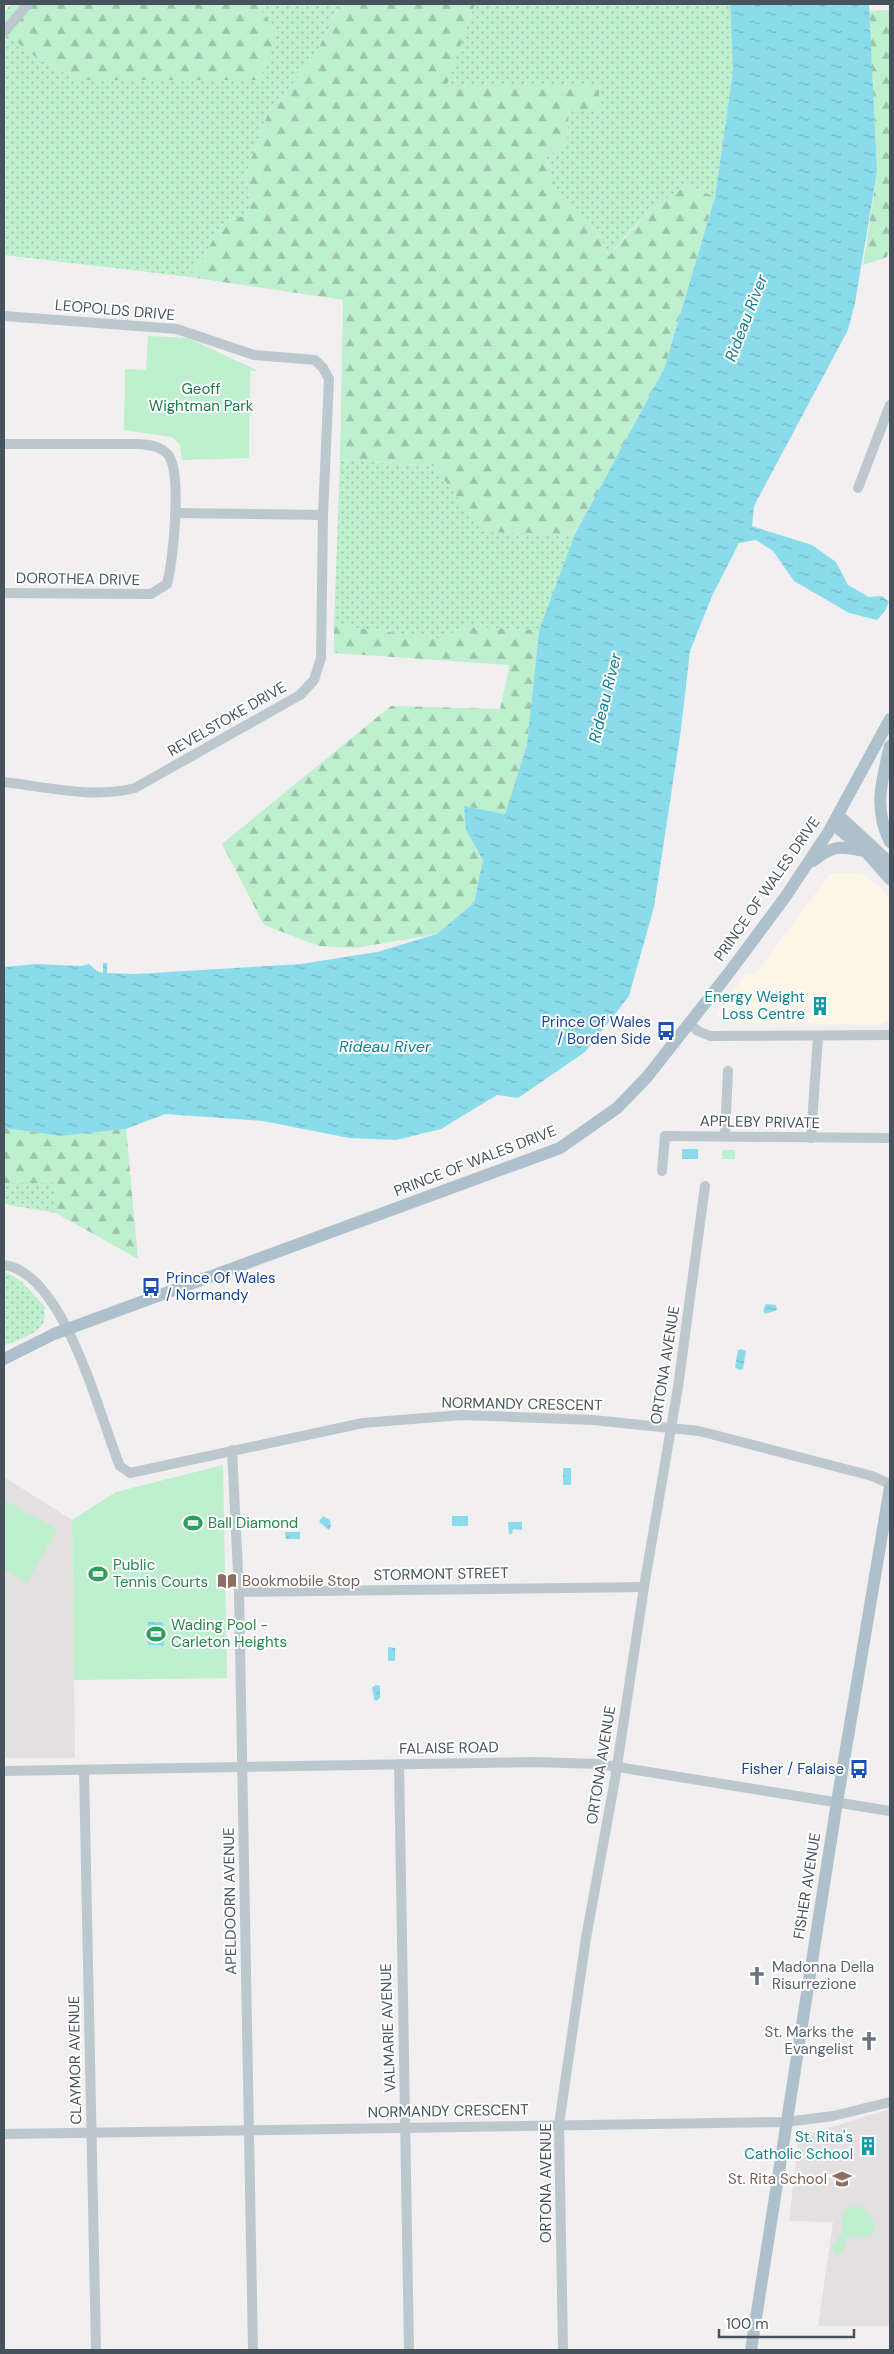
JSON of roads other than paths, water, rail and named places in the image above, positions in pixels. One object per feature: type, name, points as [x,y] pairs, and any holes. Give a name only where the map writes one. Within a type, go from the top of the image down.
[{"type":"main road","name":"PRINCE OF WALES DRIVE","points":[[4,1359],[22,1348],[68,1330],[560,1148],[617,1108],[647,1077],[728,974],[807,865],[836,819],[890,719]]},
{"type":"main road","points":[[890,746],[879,802],[882,821],[890,842]]},
{"type":"main road","points":[[836,819],[890,879]]},
{"type":"main road","points":[[836,819],[890,864]]},
{"type":"main road","points":[[807,865],[823,853],[838,847],[866,852]]},
{"type":"main road","name":"FISHER AVENUE","points":[[751,2350],[837,1802],[890,1486]]},
{"type":"street","points":[[4,32],[28,4]]},
{"type":"street","name":"LEOPOLDS DRIVE","points":[[4,316],[177,328],[254,355],[311,359],[323,368],[329,380]]},
{"type":"street","name":"REVELSTOKE DRIVE","points":[[4,782],[94,793],[114,793],[135,788],[300,695],[314,680],[321,658],[323,515],[329,380]]},
{"type":"street","points":[[858,488],[890,405]]},
{"type":"street","points":[[4,444],[138,444],[157,446],[169,456],[173,466],[176,513],[323,515]]},
{"type":"street","name":"DOROTHEA DRIVE","points":[[4,593],[151,594],[167,584],[172,563],[176,513]]},
{"type":"street","points":[[689,1023],[698,1031],[710,1036],[890,1035]]},
{"type":"street","points":[[811,1138],[818,1036]]},
{"type":"street","points":[[725,1136],[728,1071]]},
{"type":"street","name":"APPLEBY PRIVATE","points":[[662,1171],[665,1136],[890,1138]]},
{"type":"street","name":"ORTONA AVENUE","points":[[563,2350],[560,2124],[586,1938],[617,1767],[644,1587],[680,1377],[705,1186]]},
{"type":"street","name":"NORMANDY CRESCENT","points":[[4,1265],[13,1266],[32,1280],[50,1300],[68,1330],[118,1460],[124,1471],[130,1474],[232,1450],[364,1423],[462,1415],[593,1420],[699,1431],[872,1476],[890,1486]]},
{"type":"street","name":"APELDOORN AVENUE","points":[[232,1450],[239,1592],[253,2350]]},
{"type":"street","name":"STORMONT STREET","points":[[239,1592],[644,1587]]},
{"type":"street","name":"FALAISE ROAD","points":[[4,1771],[534,1762],[599,1764],[890,1811]]},
{"type":"street","name":"VALMARIE AVENUE","points":[[399,1764],[401,1970],[406,2128],[409,2350]]},
{"type":"street","name":"CLAYMOR AVENUE","points":[[84,1770],[96,2350]]},
{"type":"street","name":"NORMANDY CRESCENT","points":[[4,2134],[92,2131],[786,2122],[833,2116],[890,2102]]},
{"type":"water","name":"Rideau River","points":[[730,4],[869,4],[877,172],[855,303],[848,330],[754,506],[752,526],[812,545],[836,562],[848,585],[869,597],[882,596],[889,602],[885,611],[877,620],[849,613],[794,581],[773,551],[756,540],[739,543],[712,596],[690,651],[681,729],[654,907],[629,996],[585,1052],[518,1098],[497,1095],[441,1129],[396,1140],[349,1138],[263,1121],[165,1114],[126,1129],[61,1136],[4,1128],[4,967],[36,964],[81,966],[89,964],[97,971],[103,973],[103,963],[107,963],[107,973],[136,974],[301,964],[377,952],[437,934],[474,903],[483,860],[466,830],[464,806],[505,814],[527,745],[539,630],[575,534],[664,369],[715,197],[733,71]]},
{"type":"water","points":[[682,1149],[698,1149],[698,1159],[682,1159]]},
{"type":"water","points":[[766,1304],[776,1305],[777,1310],[765,1314],[763,1310]]},
{"type":"water","points":[[738,1350],[746,1351],[743,1369],[739,1370],[735,1367]]},
{"type":"water","points":[[563,1468],[571,1468],[571,1485],[563,1485]]},
{"type":"water","points":[[323,1516],[330,1520],[331,1526],[329,1530],[319,1522]]},
{"type":"water","points":[[452,1516],[468,1516],[468,1526],[452,1526]]},
{"type":"water","points":[[508,1522],[522,1522],[522,1530],[513,1529],[512,1534],[509,1534]]},
{"type":"water","points":[[285,1532],[300,1532],[300,1539],[286,1539]]},
{"type":"water","name":"Wading Pool - Carleton Heights","points":[[148,1622],[163,1622],[164,1646],[148,1645]]},
{"type":"water","points":[[388,1647],[395,1648],[395,1661],[388,1661]]},
{"type":"water","points":[[380,1686],[380,1698],[376,1701],[372,1687]]},
{"type":"place","name":"Energy Weight Loss Centre","points":[[820,1006]]},
{"type":"place","name":"Prince Of Wales / Borden Side","points":[[666,1031]]},
{"type":"place","name":"Prince Of Wales / Normandy","points":[[151,1287]]},
{"type":"place","name":"Ball Diamond","points":[[193,1523]]},
{"type":"place","name":"Public Tennis Courts","points":[[98,1574]]},
{"type":"place","name":"Bookmobile Stop","points":[[227,1581]]},
{"type":"place","name":"Wading Pool - Carleton Heights","points":[[156,1634]]},
{"type":"place","name":"Fisher / Falaise","points":[[859,1769]]},
{"type":"place","name":"Madonna Della Risurrezione","points":[[757,1976]]},
{"type":"place","name":"St. Marks the Evangelist","points":[[869,2041]]},
{"type":"place","name":"St. Rita's Catholic School","points":[[868,2146]]},
{"type":"place","name":"St. Rita School","points":[[842,2179]]},
{"type":"park label","name":"Geoff Wightman Park","points":[[201,398]]}]
